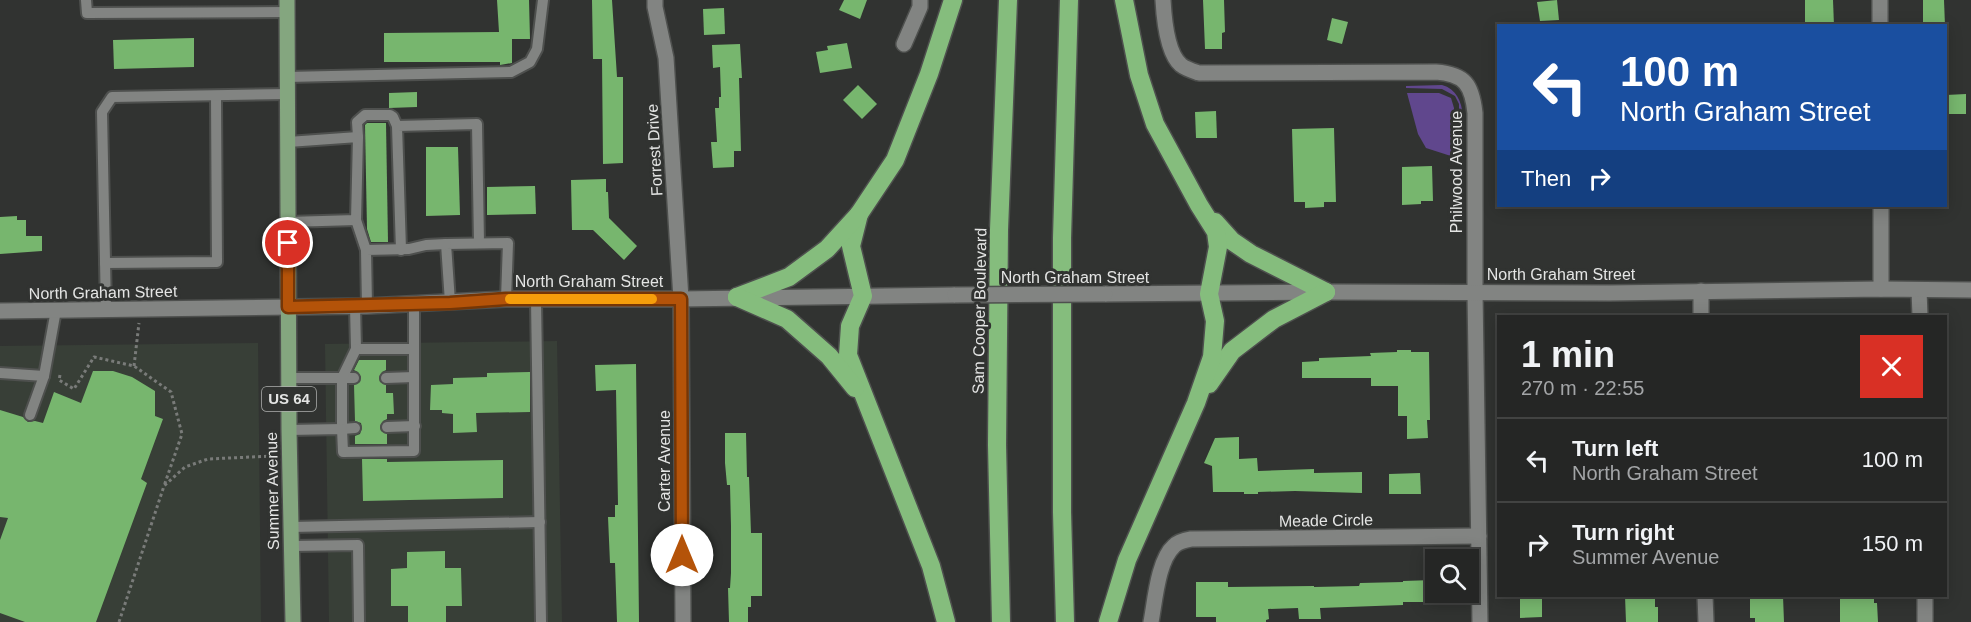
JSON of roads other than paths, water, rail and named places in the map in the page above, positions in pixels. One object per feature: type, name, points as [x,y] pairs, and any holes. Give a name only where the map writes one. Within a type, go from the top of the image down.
[{"type":"highway","points":[[737,297],[789,277],[827,249],[859,214],[895,160],[930,74],[953,0]]},
{"type":"highway","name":"Sam Cooper Boulevard","points":[[1001,622],[997,444],[999,230],[1008,0]]},
{"type":"highway","points":[[1065,622],[1062,512],[1062,238],[1069,0]]},
{"type":"highway","points":[[1108,622],[1127,560],[1196,403],[1212,357],[1215,321],[1209,294],[1216,258],[1216,232],[1155,124],[1139,75],[1124,0]]},
{"type":"highway","points":[[1199,205],[1232,241],[1272,265],[1326,292]]},
{"type":"highway","points":[[859,214],[851,246],[863,296],[850,326],[848,354],[931,567],[946,622]]},
{"type":"highway","points":[[1196,403],[1232,351],[1274,319],[1326,292]]},
{"type":"highway","points":[[737,297],[787,320],[829,356],[865,400]]},
{"type":"main road","name":"Summer Avenue","points":[[287,6],[289,430],[293,622]]},
{"type":"street","name":"Forrest Drive","points":[[655,0],[666,58],[681,299]]},
{"type":"street","points":[[904,44],[920,7],[920,0]]},
{"type":"street","name":"Philwood Avenue","points":[[1163,0],[1169,45],[1174,57],[1180,65],[1199,74],[1436,72],[1458,76],[1470,90],[1475,113],[1480,622]]},
{"type":"street","points":[[1880,0],[1880,24]]},
{"type":"street","points":[[1881,207],[1881,289]]},
{"type":"street","points":[[1920,290],[1920,315]]},
{"type":"street","name":"North Graham Street","points":[[0,311],[361,306],[506,299],[1326,292],[1971,290]]},
{"type":"street","points":[[1701,291],[1701,315]]},
{"type":"street","name":"Carter Avenue","points":[[681,299],[683,622]]},
{"type":"street","name":"Meade Circle","points":[[1151,622],[1164,559],[1174,546],[1191,539],[1479,536]]},
{"type":"street","points":[[1705,597],[1706,622]]},
{"type":"street","points":[[1925,597],[1925,622]]},
{"type":"lane","points":[[86,0],[87,13],[287,6]]},
{"type":"lane","points":[[287,77],[511,72],[530,63],[537,49],[543,0]]},
{"type":"lane","points":[[106,310],[102,111],[112,97],[287,94]]},
{"type":"lane","points":[[105,263],[217,262],[216,96]]},
{"type":"lane","points":[[401,249],[397,126],[390,115],[364,115],[357,122],[356,220],[366,250],[356,349],[342,378],[343,452],[414,451],[414,304]]},
{"type":"lane","points":[[397,126],[477,124],[479,243]]},
{"type":"lane","points":[[288,142],[358,137]]},
{"type":"lane","points":[[288,222],[356,220]]},
{"type":"lane","points":[[366,250],[446,244],[508,243],[506,299]]},
{"type":"lane","points":[[446,244],[450,303]]},
{"type":"lane","points":[[536,300],[541,622]]},
{"type":"lane","points":[[30,416],[44,376],[56,310]]},
{"type":"lane","points":[[356,349],[414,349]]},
{"type":"lane","points":[[0,373],[44,376]]},
{"type":"lane","points":[[386,378],[414,377]]},
{"type":"lane","points":[[289,378],[354,378]]},
{"type":"lane","points":[[387,427],[414,426]]},
{"type":"lane","points":[[289,430],[355,428]]},
{"type":"lane","points":[[291,527],[540,522]]},
{"type":"lane","points":[[357,526],[359,622]]},
{"type":"lane","points":[[292,546],[358,544]]}]
